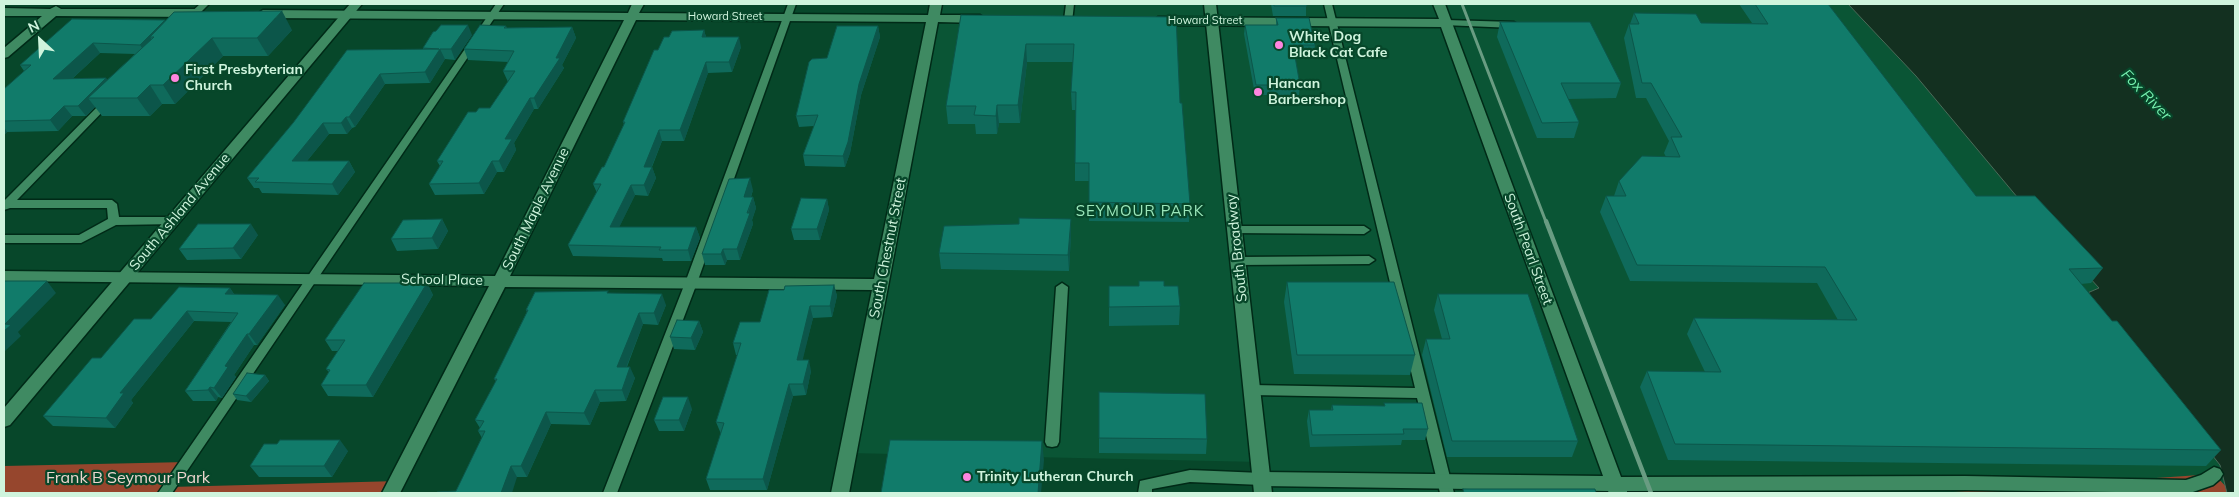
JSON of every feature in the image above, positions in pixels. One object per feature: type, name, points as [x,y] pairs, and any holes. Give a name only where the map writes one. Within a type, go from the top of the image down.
[{"type":"street","name":"South Chestnut Street","points":[[840,493],[936,4]]},
{"type":"street","name":"South Broadway","points":[[1210,4],[1262,486]]},
{"type":"street","name":"South Pearl Street","points":[[1439,4],[1617,489]]},
{"type":"street","points":[[4,54],[58,8]]},
{"type":"street","points":[[4,12],[58,8],[214,13]]},
{"type":"street","name":"Howard Street","points":[[251,14],[351,9],[492,16],[634,10],[787,18],[991,19]]},
{"type":"street","name":"South Ashland Avenue","points":[[4,420],[351,9]]},
{"type":"street","name":"South Maple Avenue","points":[[391,493],[500,281],[634,10]]},
{"type":"street","name":"Howard Street","points":[[1143,20],[1446,23]]},
{"type":"street","name":"School Place","points":[[4,276],[881,285]]},
{"type":"street","points":[[1262,486],[1617,489],[1965,482],[2186,487],[2207,480],[2214,474]]},
{"type":"lane","points":[[183,25],[205,4]]},
{"type":"lane","points":[[165,493],[500,4]]},
{"type":"lane","points":[[610,493],[691,283],[792,4]]},
{"type":"lane","points":[[1069,20],[1070,4]]},
{"type":"lane","points":[[1328,4],[1445,487]]},
{"type":"lane","points":[[1446,23],[1526,25]]},
{"type":"lane","points":[[5,205],[117,92]]},
{"type":"lane","points":[[5,205],[112,204],[114,221]]},
{"type":"lane","points":[[4,239],[81,238],[114,221],[173,221]]},
{"type":"lane","points":[[1234,230],[1364,230]]},
{"type":"lane","points":[[1238,262],[1369,260]]},
{"type":"lane","points":[[1052,442],[1062,287]]},
{"type":"lane","points":[[1252,390],[1423,393]]},
{"type":"lane","points":[[1145,493],[1145,485],[1190,476],[1262,486]]},
{"type":"shaded area","points":[[936,4],[1848,4],[1916,76],[2028,210],[2099,288],[2085,294],[2220,465],[2227,493],[1263,493],[1260,462],[848,453]]},
{"type":"green space","name":"Frank B Seymour Park","points":[[187,462],[170,487],[399,481],[391,493],[4,493],[4,466]]},
{"type":"green space","points":[[2214,474],[2232,493],[1939,493]]},
{"type":"water","name":"Fox River","points":[[1848,4],[2235,4],[2235,493],[2227,493],[2220,465],[2085,294],[2099,288],[2028,210],[1916,76]]},
{"type":"building","points":[[1274,4],[1306,4],[1307,6],[1274,6]]},
{"type":"building","points":[[1755,4],[1828,4],[1976,196],[2035,196],[2103,268],[2069,269],[2112,321],[2117,321],[2221,450],[1675,444],[1647,371],[1721,372],[1694,318],[1857,320],[1825,267],[1637,265],[1606,196],[1626,196],[1619,181],[1642,156],[1680,157],[1671,137],[1682,137],[1651,83],[1642,83],[1629,24],[1639,24],[1634,13],[1696,14],[1701,23],[1768,24]]},
{"type":"building","points":[[282,11],[257,38],[212,38],[163,85],[150,85],[137,98],[88,98],[154,37],[150,37],[174,12]]},
{"type":"building","points":[[961,15],[1176,17],[1180,103],[1182,103],[1190,204],[1089,202],[1089,163],[1075,163],[1076,92],[1071,92],[1074,44],[1026,44],[1018,105],[997,105],[996,116],[974,115],[976,106],[946,106]]},
{"type":"building","points":[[1276,18],[1309,18],[1315,45],[1293,45],[1300,85],[1256,85],[1245,25],[1278,25]]},
{"type":"building","points":[[72,19],[165,20],[140,45],[93,43],[53,79],[106,78],[78,106],[64,106],[50,120],[4,121],[4,89],[31,65],[20,65]]},
{"type":"building","points":[[1500,22],[1590,22],[1621,83],[1561,83],[1579,122],[1542,123]]},
{"type":"building","points":[[441,25],[468,25],[451,49],[440,49],[425,72],[380,74],[349,117],[346,117],[341,123],[323,123],[292,161],[349,161],[332,184],[255,182],[259,178],[247,178],[293,123],[347,50],[439,49],[423,48],[433,32]]},
{"type":"building","points":[[480,25],[506,26],[504,28],[572,27],[556,58],[560,58],[534,98],[530,98],[505,139],[512,139],[499,161],[492,161],[479,183],[429,184],[443,161],[437,161],[468,112],[476,112],[479,108],[490,108],[515,71],[503,71],[514,51],[464,49]]},
{"type":"building","points":[[837,26],[878,26],[859,84],[848,142],[843,156],[803,155],[818,115],[796,116],[809,62],[812,59],[827,58]]},
{"type":"building","points":[[704,30],[702,37],[739,37],[729,62],[706,62],[680,130],[659,130],[644,167],[652,167],[644,185],[631,185],[610,227],[696,227],[688,250],[659,250],[661,247],[568,245],[601,184],[593,184],[602,167],[604,167],[625,122],[623,122],[654,50],[658,50],[664,37],[669,37],[672,31]]},
{"type":"building","points":[[750,178],[744,197],[753,197],[747,213],[750,213],[737,249],[723,249],[721,254],[702,254],[729,179]]},
{"type":"building","points":[[801,198],[827,199],[817,229],[791,229]]},
{"type":"building","points":[[1019,218],[1071,219],[1068,255],[939,253],[944,226],[1019,224]]},
{"type":"building","points":[[442,219],[432,238],[391,239],[403,220]]},
{"type":"building","points":[[198,224],[251,224],[233,248],[179,249]]},
{"type":"building","points":[[4,281],[47,281],[5,324],[11,325],[4,331]]},
{"type":"building","points":[[1139,281],[1164,281],[1164,286],[1178,286],[1180,306],[1109,307],[1109,286],[1139,286]]},
{"type":"building","points":[[1287,282],[1394,282],[1415,355],[1297,355]]},
{"type":"building","points":[[364,283],[427,283],[366,385],[321,385],[330,370],[326,369],[345,340],[325,340]]},
{"type":"building","points":[[834,285],[830,306],[810,306],[797,360],[809,360],[803,384],[789,384],[763,479],[706,479],[724,423],[716,422],[741,343],[733,343],[740,322],[760,322],[769,290],[784,290],[785,286]]},
{"type":"building","points":[[179,287],[230,288],[225,294],[278,295],[249,334],[247,334],[225,366],[228,367],[214,388],[185,391],[238,313],[187,311],[120,393],[124,393],[106,418],[43,416],[92,358],[101,358],[134,319],[151,319]]},
{"type":"building","points":[[608,291],[607,293],[662,294],[654,313],[639,313],[617,367],[630,367],[622,390],[595,390],[584,413],[546,412],[521,466],[511,466],[501,493],[437,493],[456,491],[485,431],[478,431],[484,421],[475,420],[497,379],[494,379],[535,292]]},
{"type":"building","points":[[1438,294],[1528,294],[1578,441],[1452,441],[1426,339],[1450,339]]},
{"type":"building","points":[[677,320],[699,321],[691,338],[670,337]]},
{"type":"building","points":[[247,373],[265,375],[246,396],[233,394]]},
{"type":"building","points":[[1099,392],[1205,394],[1207,439],[1099,438]]},
{"type":"building","points":[[663,397],[688,397],[679,420],[654,420]]},
{"type":"building","points":[[1384,403],[1422,403],[1428,429],[1403,429],[1404,434],[1312,435],[1309,410],[1333,410],[1332,405],[1385,406]]},
{"type":"building","points":[[280,440],[340,440],[324,466],[250,466],[264,444],[277,444]]},
{"type":"building","name":"Trinity Lutheran Church","points":[[890,440],[1042,441],[1038,493],[881,493]]},
{"type":"building","points":[[1463,489],[1595,489],[1596,493],[1464,493]]},
{"type":"railway","points":[[1462,4],[1546,222]]},
{"type":"railway","points":[[1546,221],[1651,493]]},
{"type":"place","name":"White Dog Black Cat Cafe","points":[[1279,45]]},
{"type":"place","name":"First Presbyterian Church","points":[[175,78]]},
{"type":"place","name":"Hancan Barbershop","points":[[1258,92]]},
{"type":"place","name":"Trinity Lutheran Church","points":[[967,477]]},
{"type":"district","name":"SEYMOUR PARK","points":[[1140,211]]}]
